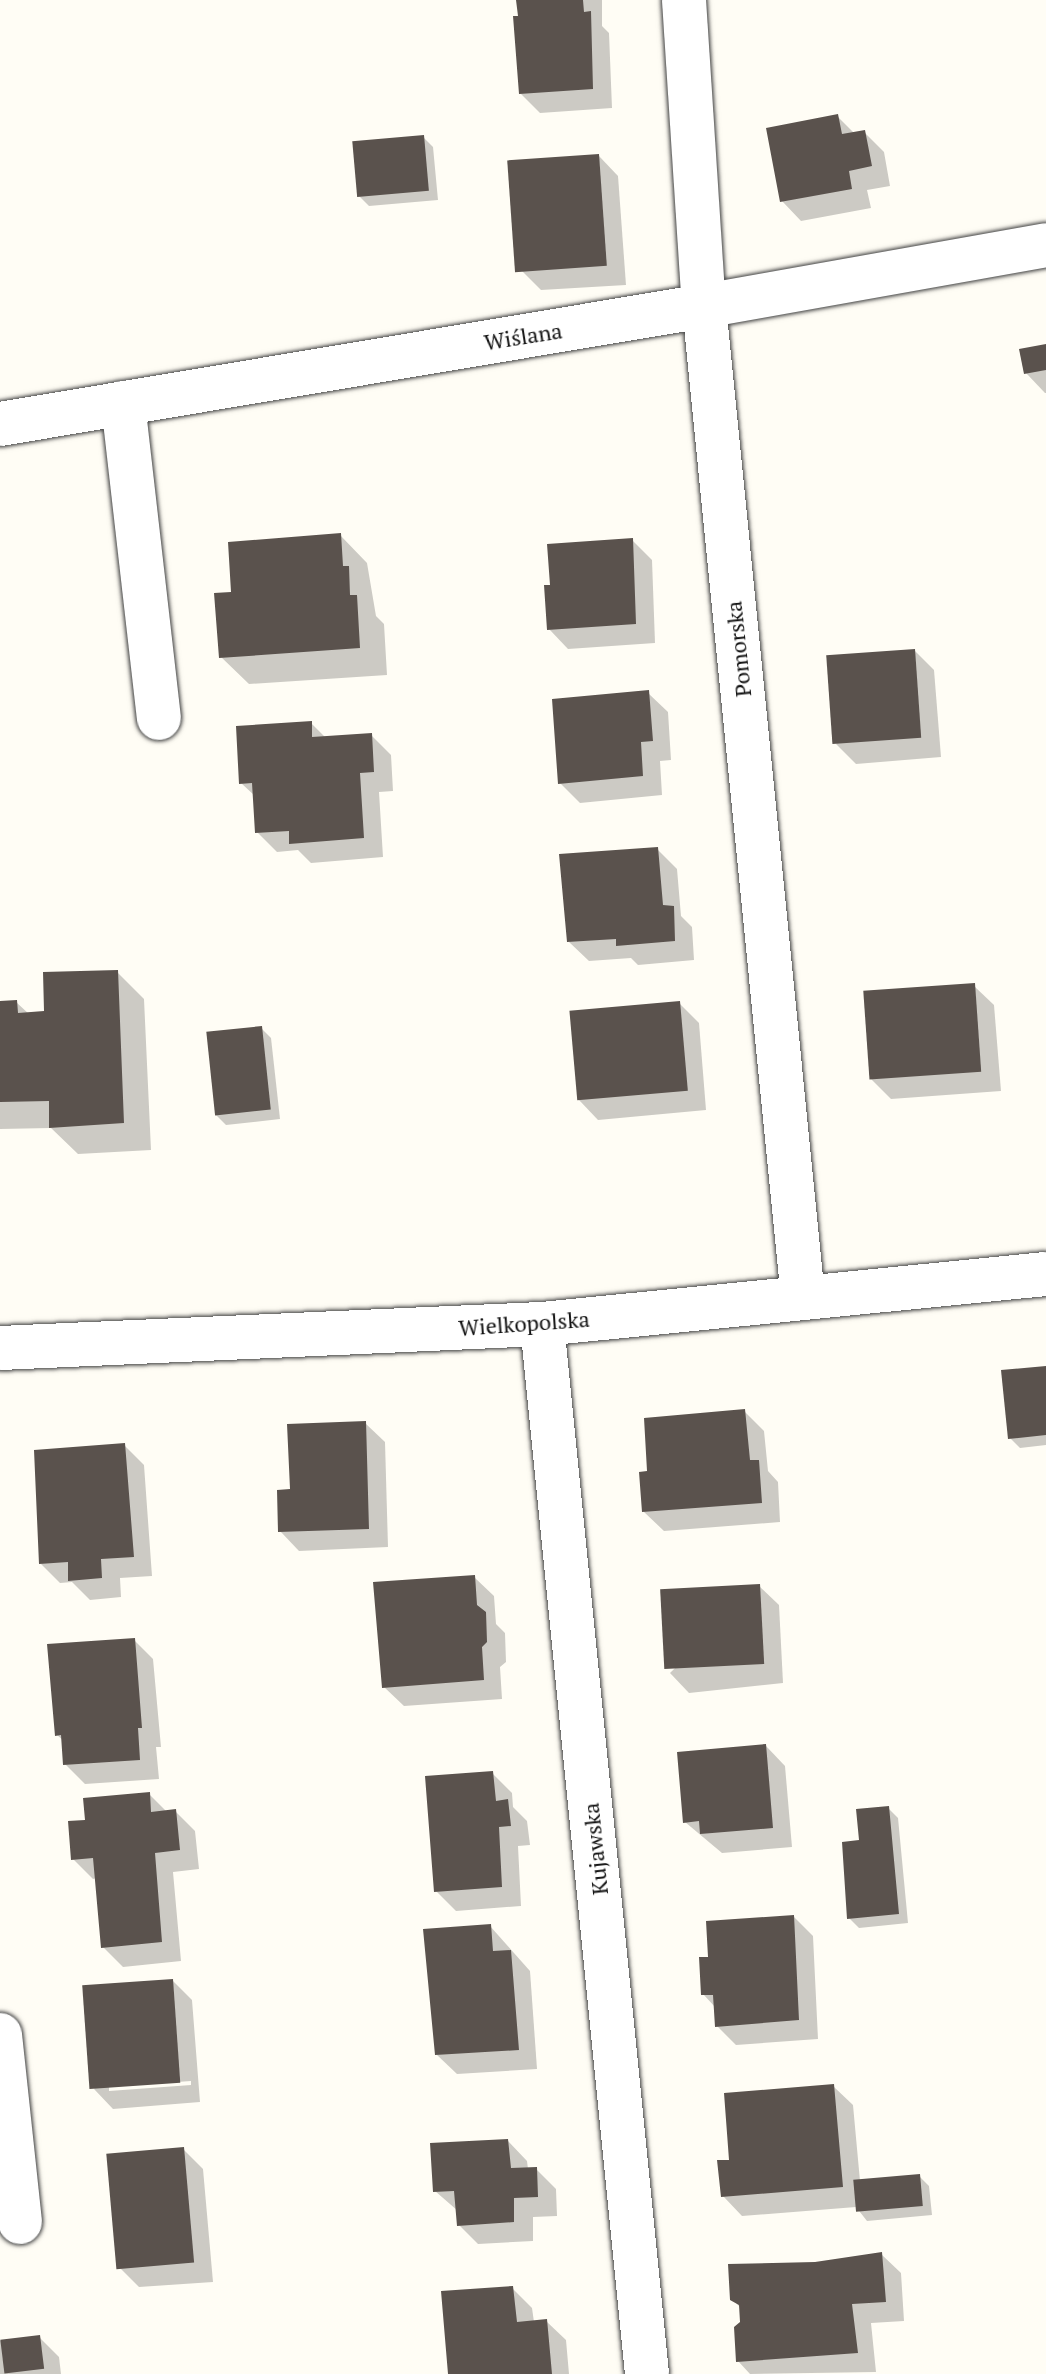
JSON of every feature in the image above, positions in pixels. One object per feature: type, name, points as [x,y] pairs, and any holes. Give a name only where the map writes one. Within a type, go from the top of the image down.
[{"type":"street","name":"Pomorska","points":[[684,0],[704,306],[803,1297]]},
{"type":"street","name":"Wiślana","points":[[0,424],[704,306],[1046,245]]},
{"type":"street","points":[[123,403],[159,718]]},
{"type":"street","name":"Wielkopolska","points":[[0,1348],[542,1324],[1046,1274]]},
{"type":"street","name":"Kujawska","points":[[542,1324],[647,2374]]},
{"type":"street","points":[[0,2035],[20,2222]]},
{"type":"building","points":[[516,0],[583,0],[584,12],[591,11],[593,89],[519,94],[513,16],[518,16]]},
{"type":"building","points":[[838,114],[842,134],[865,130],[872,166],[849,171],[852,189],[780,202],[766,128]]},
{"type":"building","points":[[424,135],[429,191],[357,197],[352,141]]},
{"type":"building","points":[[599,154],[607,266],[515,272],[507,160]]},
{"type":"building","points":[[1046,344],[1046,370],[1024,374],[1019,349]]},
{"type":"building","points":[[341,533],[343,566],[349,566],[350,595],[357,595],[360,648],[219,658],[214,593],[231,592],[228,542]]},
{"type":"building","points":[[633,538],[636,624],[547,630],[544,585],[550,585],[547,544]]},
{"type":"building","points":[[915,649],[921,738],[832,744],[826,655]]},
{"type":"building","points":[[649,690],[653,741],[641,742],[643,776],[558,784],[552,699]]},
{"type":"building","points":[[312,721],[312,737],[372,733],[374,772],[360,773],[364,838],[289,844],[289,831],[255,833],[252,783],[239,784],[236,726]]},
{"type":"building","points":[[658,847],[663,905],[674,906],[675,941],[616,946],[616,939],[567,942],[559,854]]},
{"type":"building","points":[[118,970],[124,1123],[49,1128],[49,1101],[0,1102],[0,1001],[17,1000],[18,1013],[44,1011],[43,972]]},
{"type":"building","points":[[975,983],[981,1072],[869,1080],[863,991]]},
{"type":"building","points":[[680,1001],[688,1091],[577,1100],[569,1011]]},
{"type":"building","points":[[262,1026],[271,1110],[215,1115],[206,1032]]},
{"type":"building","points":[[1046,1366],[1046,1435],[1008,1439],[1001,1370]]},
{"type":"building","points":[[745,1409],[750,1460],[759,1460],[762,1503],[642,1512],[639,1472],[647,1471],[644,1418]]},
{"type":"building","points":[[366,1421],[369,1529],[278,1532],[277,1490],[290,1489],[287,1424]]},
{"type":"building","points":[[125,1443],[134,1557],[101,1559],[102,1578],[68,1581],[68,1562],[39,1564],[34,1450]]},
{"type":"building","points":[[475,1575],[477,1605],[486,1612],[487,1642],[482,1647],[484,1680],[382,1688],[373,1582]]},
{"type":"building","points":[[760,1584],[764,1664],[664,1669],[660,1589]]},
{"type":"building","points":[[135,1638],[142,1728],[138,1728],[140,1760],[63,1765],[61,1735],[55,1736],[47,1644]]},
{"type":"building","points":[[766,1744],[773,1828],[700,1834],[699,1821],[683,1823],[677,1752]]},
{"type":"building","points":[[493,1771],[496,1801],[508,1799],[511,1826],[499,1827],[502,1887],[434,1892],[425,1776]]},
{"type":"building","points":[[150,1792],[151,1812],[176,1809],[180,1850],[155,1853],[162,1942],[101,1948],[93,1858],[71,1860],[68,1821],[85,1820],[83,1798]]},
{"type":"building","points":[[889,1806],[899,1914],[847,1919],[842,1842],[859,1840],[856,1809]]},
{"type":"building","points":[[794,1915],[799,2020],[715,2027],[713,1995],[701,1995],[699,1957],[708,1957],[706,1921]]},
{"type":"building","points":[[491,1924],[493,1951],[511,1950],[519,2050],[435,2055],[423,1929]]},
{"type":"building","points":[[173,1979],[180,2083],[89,2089],[82,1985]]},
{"type":"building","points":[[834,2084],[843,2187],[721,2197],[717,2160],[729,2160],[724,2093]]},
{"type":"building","points":[[508,2139],[511,2168],[537,2167],[538,2197],[514,2198],[514,2222],[457,2226],[454,2191],[433,2192],[430,2143]]},
{"type":"building","points":[[184,2147],[194,2263],[116,2269],[106,2154]]},
{"type":"building","points":[[920,2174],[923,2206],[856,2212],[853,2180]]},
{"type":"building","points":[[882,2252],[886,2302],[852,2304],[858,2353],[736,2362],[734,2327],[740,2322],[739,2305],[730,2300],[728,2264],[815,2262]]},
{"type":"building","points":[[513,2286],[517,2322],[547,2319],[552,2374],[448,2374],[441,2291]]},
{"type":"building","points":[[40,2335],[44,2369],[4,2374],[0,2340]]}]
